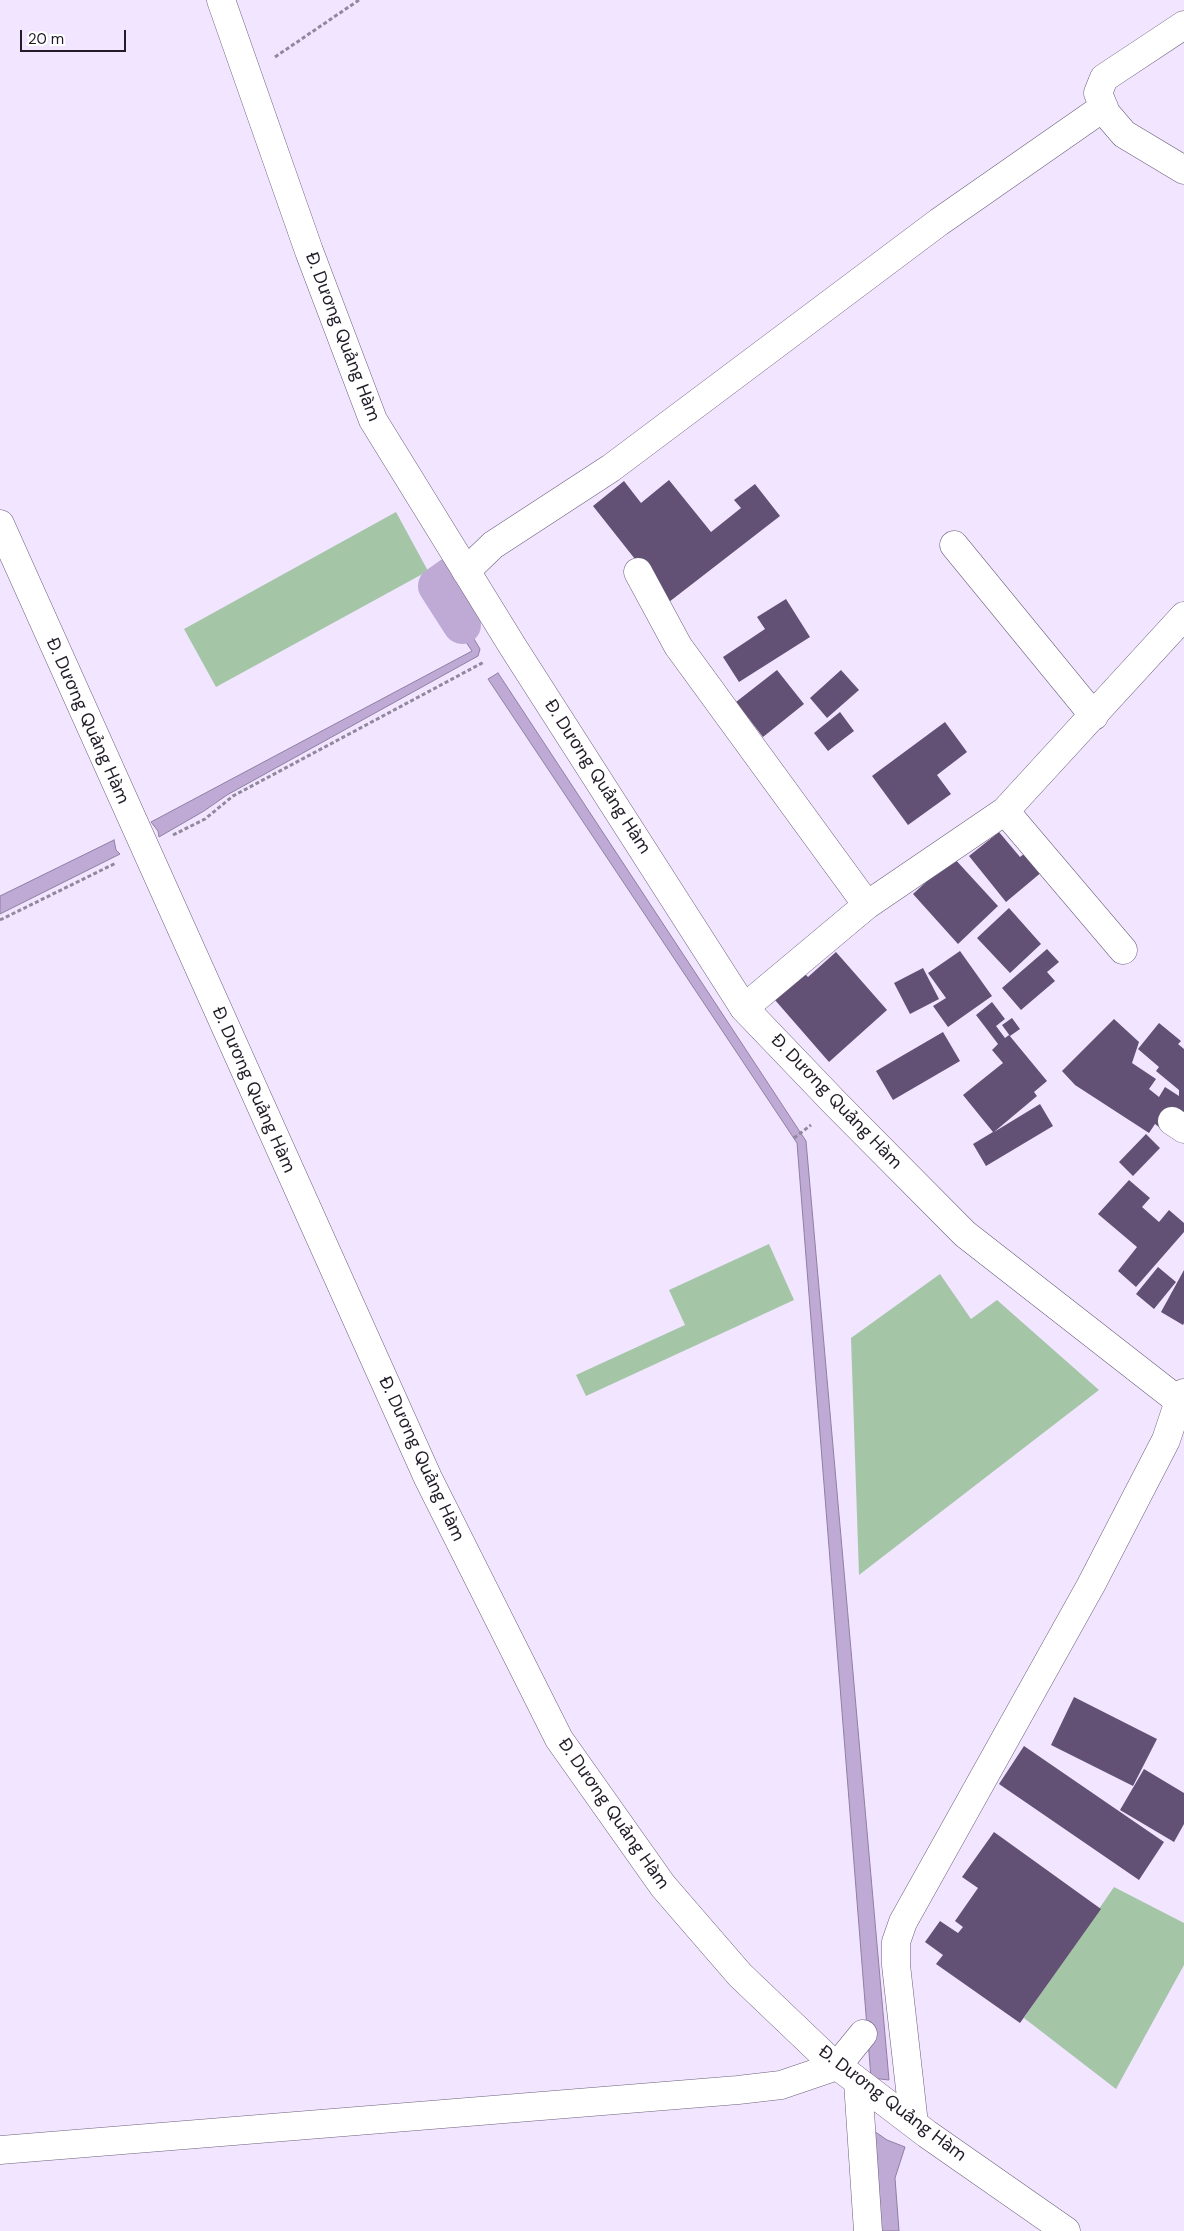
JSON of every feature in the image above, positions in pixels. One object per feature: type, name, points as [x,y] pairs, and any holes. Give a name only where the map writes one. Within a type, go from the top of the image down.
[{"type":"street","name":"Đ. Dương Quảng Hàm","points":[[221,0],[308,251],[373,420],[513,647],[744,1008],[965,1234],[1182,1400]]},
{"type":"street","points":[[1184,25],[1104,78],[1098,93],[1106,113],[1124,134],[1184,170]]},
{"type":"street","points":[[466,571],[493,545],[611,468],[939,222],[1104,107]]},
{"type":"street","name":"Đ. Dương Quảng Hàm","points":[[0,524],[428,1478],[559,1738],[663,1886],[740,1974],[848,2074],[914,2124],[1066,2231]]},
{"type":"street","points":[[954,545],[1094,716]]},
{"type":"street","points":[[638,572],[678,646],[868,905]]},
{"type":"street","points":[[744,1008],[868,905],[1005,811],[1184,616]]},
{"type":"street","points":[[1005,811],[1123,950]]},
{"type":"street","points":[[914,2124],[896,1965],[896,1942],[903,1922],[1091,1585],[1166,1440],[1182,1400]]},
{"type":"street","points":[[863,2034],[848,2074],[868,2231]]},
{"type":"street","points":[[0,2150],[738,2090],[848,2074]]},
{"type":"path","points":[[247,75],[360,0]]},
{"type":"path","points":[[0,920],[205,819],[233,796],[513,647]]},
{"type":"path","points":[[794,1138],[801,1134]]},
{"type":"green space","points":[[396,512],[428,571],[216,687],[184,629]]},
{"type":"green space","points":[[769,1244],[794,1300],[586,1396],[576,1375],[685,1325],[669,1290]]},
{"type":"green space","points":[[940,1274],[971,1319],[997,1300],[1099,1390],[859,1575],[851,1338]]},
{"type":"green space","points":[[1114,1887],[1184,1923],[1184,1965],[1116,2089],[1024,2018]]},
{"type":"shaded area","points":[[438,579],[480,649],[478,656],[227,795],[204,811],[159,837],[158,831],[151,822],[472,651],[430,588]]},
{"type":"shaded area","points":[[498,673],[806,1141],[889,2080],[871,2078],[797,1143],[488,679]]},
{"type":"shaded area","points":[[114,840],[116,850],[120,854],[0,914],[0,896]]},
{"type":"shaded area","points":[[874,2131],[887,2140],[905,2147],[895,2178],[899,2231],[881,2231]]},
{"type":"building","points":[[669,480],[711,532],[741,508],[734,500],[755,484],[780,516],[669,602],[593,506],[624,481],[641,503]]},
{"type":"building","points":[[786,599],[810,637],[739,682],[723,657],[765,629],[757,617]]},
{"type":"building","points":[[777,670],[804,704],[763,737],[736,702]]},
{"type":"building","points":[[841,670],[859,690],[827,718],[810,698]]},
{"type":"building","points":[[840,712],[854,731],[828,751],[814,733]]},
{"type":"building","points":[[945,722],[967,752],[937,775],[951,794],[908,825],[872,776]]},
{"type":"building","points":[[999,832],[1020,857],[1033,847],[1049,866],[1006,902],[969,856]]},
{"type":"building","points":[[953,857],[998,906],[958,944],[913,894]]},
{"type":"building","points":[[1009,908],[1041,944],[1010,973],[977,938]]},
{"type":"building","points":[[1047,949],[1059,962],[1047,972],[1055,981],[1021,1010],[1002,988]]},
{"type":"building","points":[[960,951],[992,996],[948,1027],[933,1006],[946,998],[928,973]]},
{"type":"building","points":[[836,952],[887,1010],[829,1062],[775,1000],[804,973],[808,977]]},
{"type":"building","points":[[923,968],[939,999],[910,1014],[894,983]]},
{"type":"building","points":[[992,1002],[1005,1019],[996,1026],[1005,1038],[1009,1035],[1047,1081],[1034,1092],[1037,1096],[994,1132],[1040,1104],[1053,1126],[986,1166],[973,1144],[993,1132],[963,1095],[1003,1063],[992,1050],[998,1044],[976,1015]]},
{"type":"building","points":[[1012,1018],[1020,1029],[1010,1036],[1002,1025]]},
{"type":"building","points":[[1114,1019],[1139,1042],[1132,1063],[1156,1079],[1149,1089],[1159,1097],[1165,1087],[1179,1096],[1179,1090],[1156,1071],[1159,1067],[1138,1049],[1159,1023],[1181,1041],[1178,1044],[1184,1049],[1184,1120],[1171,1109],[1159,1127],[1155,1124],[1149,1133],[1075,1085],[1062,1071]]},
{"type":"building","points":[[943,1032],[960,1061],[893,1100],[876,1071]]},
{"type":"building","points":[[1146,1134],[1160,1148],[1133,1176],[1119,1162]]},
{"type":"building","points":[[1129,1180],[1150,1198],[1142,1207],[1159,1222],[1169,1210],[1184,1223],[1184,1232],[1136,1287],[1118,1271],[1137,1247],[1098,1214]]},
{"type":"building","points":[[1158,1267],[1176,1282],[1154,1309],[1136,1294]]},
{"type":"building","points":[[1184,1270],[1184,1323],[1183,1325],[1161,1312]]},
{"type":"building","points":[[1074,1697],[1157,1739],[1133,1786],[1051,1745]]},
{"type":"building","points":[[1024,1746],[1164,1842],[1139,1880],[999,1784]]},
{"type":"building","points":[[1144,1769],[1184,1793],[1184,1824],[1174,1842],[1120,1810]]},
{"type":"building","points":[[994,1832],[1101,1909],[1020,2023],[936,1964],[943,1955],[925,1942],[940,1921],[958,1933],[963,1927],[955,1921],[978,1888],[962,1877]]},
{"type":"waterway","points":[[451,576],[437,586],[462,625]]}]
